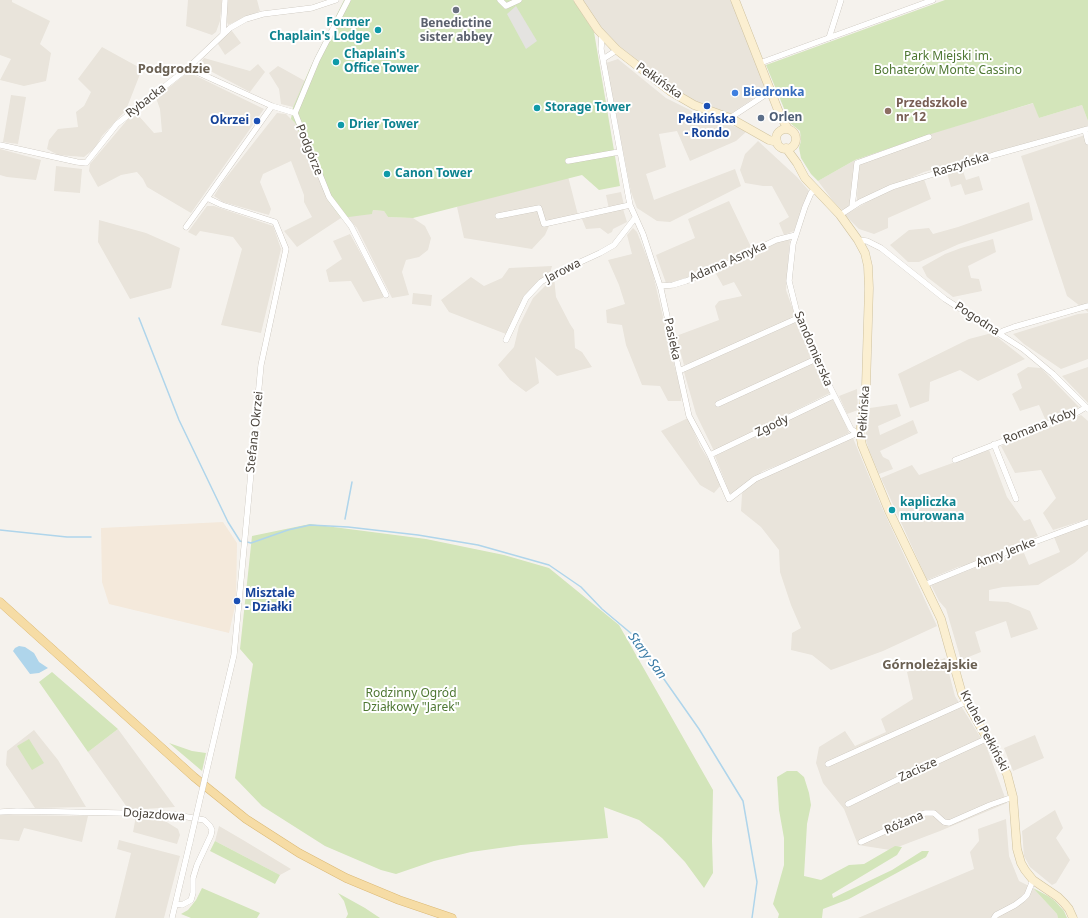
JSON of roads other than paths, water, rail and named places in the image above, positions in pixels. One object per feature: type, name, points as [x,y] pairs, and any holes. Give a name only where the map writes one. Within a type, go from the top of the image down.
[{"type":"main road","points":[[0,602],[194,777],[219,798],[257,826],[299,853],[346,878],[400,900],[452,918]]},
{"type":"street","points":[[223,33],[225,0]]},
{"type":"street","name":"Rybacka","points":[[0,146],[77,162],[86,162],[117,124],[188,68],[223,33],[230,28],[246,19],[263,14],[312,8],[336,0]]},
{"type":"street","name":"Podgórze","points":[[348,0],[317,60],[295,113],[329,197],[351,226],[386,295]]},
{"type":"street","points":[[500,0],[506,6],[519,0]]},
{"type":"street","points":[[735,0],[780,115],[781,146],[790,147],[796,141],[795,135],[792,131],[781,134]]},
{"type":"street","points":[[828,38],[841,0]]},
{"type":"street","points":[[760,63],[933,0]]},
{"type":"street","name":"Pełkińska","points":[[581,1],[602,34],[617,50],[670,91],[694,105],[730,118],[769,140],[781,134]]},
{"type":"street","name":"Pasieka","points":[[602,34],[603,59],[630,205],[634,218],[643,234],[660,286],[690,416],[710,455],[729,499],[755,479],[857,433]]},
{"type":"street","points":[[603,59],[617,50]]},
{"type":"street","points":[[188,68],[272,106],[295,113]]},
{"type":"street","points":[[730,118],[770,91]]},
{"type":"street","points":[[186,227],[272,106]]},
{"type":"street","points":[[1086,129],[1088,142]]},
{"type":"street","name":"Raszyńska","points":[[840,216],[852,207],[892,187],[991,156],[1086,129]]},
{"type":"street","points":[[852,207],[857,163],[930,137]]},
{"type":"street","name":"Pełkińska","points":[[790,147],[805,178],[840,216],[858,240],[864,252],[868,266],[869,288],[866,386],[857,433],[865,456],[943,626],[954,666]]},
{"type":"street","points":[[568,161],[619,152]]},
{"type":"street","name":"Sandomierska","points":[[816,189],[811,193],[805,207],[793,244],[789,281],[798,318],[816,359],[833,396],[851,429],[857,433]]},
{"type":"street","name":"Stefana Okrzei","points":[[172,918],[234,655],[261,365],[286,249],[275,222],[222,206],[207,198]]},
{"type":"street","points":[[498,216],[540,208],[544,224],[630,205]]},
{"type":"street","name":"Jarowa","points":[[506,340],[526,298],[541,282],[552,274],[600,253],[614,245],[634,218]]},
{"type":"street","name":"Adama Asnyka","points":[[660,286],[673,285],[686,281],[719,268],[776,240],[796,235]]},
{"type":"street","name":"Pogodna","points":[[858,240],[867,241],[881,248],[945,299],[1023,349],[1042,363],[1087,408]]},
{"type":"street","points":[[1000,334],[1003,331],[1014,327],[1088,306]]},
{"type":"street","points":[[679,371],[798,318]]},
{"type":"street","points":[[718,404],[816,359]]},
{"type":"street","name":"Zgody","points":[[710,455],[833,396]]},
{"type":"street","name":"Romana Koby","points":[[955,460],[1087,408]]},
{"type":"street","name":"Romana Koby","points":[[994,444],[1016,499]]},
{"type":"street","name":"Anny Jenke","points":[[924,586],[978,563],[1088,522]]},
{"type":"street","name":"Kruhel Pełkiński","points":[[954,666],[966,702],[988,738],[1007,774],[1013,797],[1019,856],[1023,868],[1034,880],[1064,903],[1073,918]]},
{"type":"street","points":[[828,764],[966,702]]},
{"type":"street","name":"Zacisze","points":[[848,804],[988,738]]},
{"type":"street","name":"Różana","points":[[861,842],[926,813],[934,813],[944,822],[949,823],[990,805],[1013,797]]},
{"type":"street","name":"Dojazdowa","points":[[0,812],[24,811],[171,814],[204,820],[212,830],[193,878],[193,893],[191,900],[182,905],[176,904]]},
{"type":"street","points":[[994,918],[996,915],[1023,899],[1027,895],[1034,880]]},
{"type":"water","points":[[19,646],[25,647],[34,653],[39,662],[48,668],[39,673],[30,674],[13,651]]},
{"type":"waterway","points":[[139,318],[179,420],[228,522],[240,541],[243,542]]},
{"type":"waterway","points":[[345,519],[352,482]]},
{"type":"waterway","name":"Stary San","points":[[247,542],[251,543],[288,530],[310,525],[348,527],[418,535],[478,545],[549,565],[581,587],[602,609],[633,635],[699,729],[743,801],[757,882],[752,918]]},
{"type":"waterway","points":[[0,530],[67,537],[91,537]]},
{"type":"place","name":"Benedictine sister abbey","points":[[456,10]]},
{"type":"place","name":"Former Chaplain's Lodge","points":[[378,30]]},
{"type":"place","name":"Chaplain's Office Tower","points":[[336,62]]},
{"type":"place","name":"Biedronka","points":[[735,93]]},
{"type":"place","name":"Pełkińska - Rondo","points":[[707,106]]},
{"type":"place","name":"Storage Tower","points":[[537,108]]},
{"type":"place","name":"Przedszkole nr 12","points":[[888,111]]},
{"type":"place","name":"Orlen","points":[[761,118]]},
{"type":"place","name":"Okrzei","points":[[257,121]]},
{"type":"place","name":"Drier Tower","points":[[341,125]]},
{"type":"place","name":"Canon Tower","points":[[387,174]]},
{"type":"place","name":"kapliczka murowana","points":[[892,510]]},
{"type":"place","name":"Misztale - Działki","points":[[237,601]]},
{"type":"district","name":"Podgrodzie","points":[[174,69]]},
{"type":"district","name":"Górnoleżajskie","points":[[930,665]]},
{"type":"park label","name":"Park Miejski im. Bohaterów Monte Cassino","points":[[948,64]]},
{"type":"park label","name":"Rodzinny Ogród Działkowy \"Jarek\"","points":[[411,701]]}]
